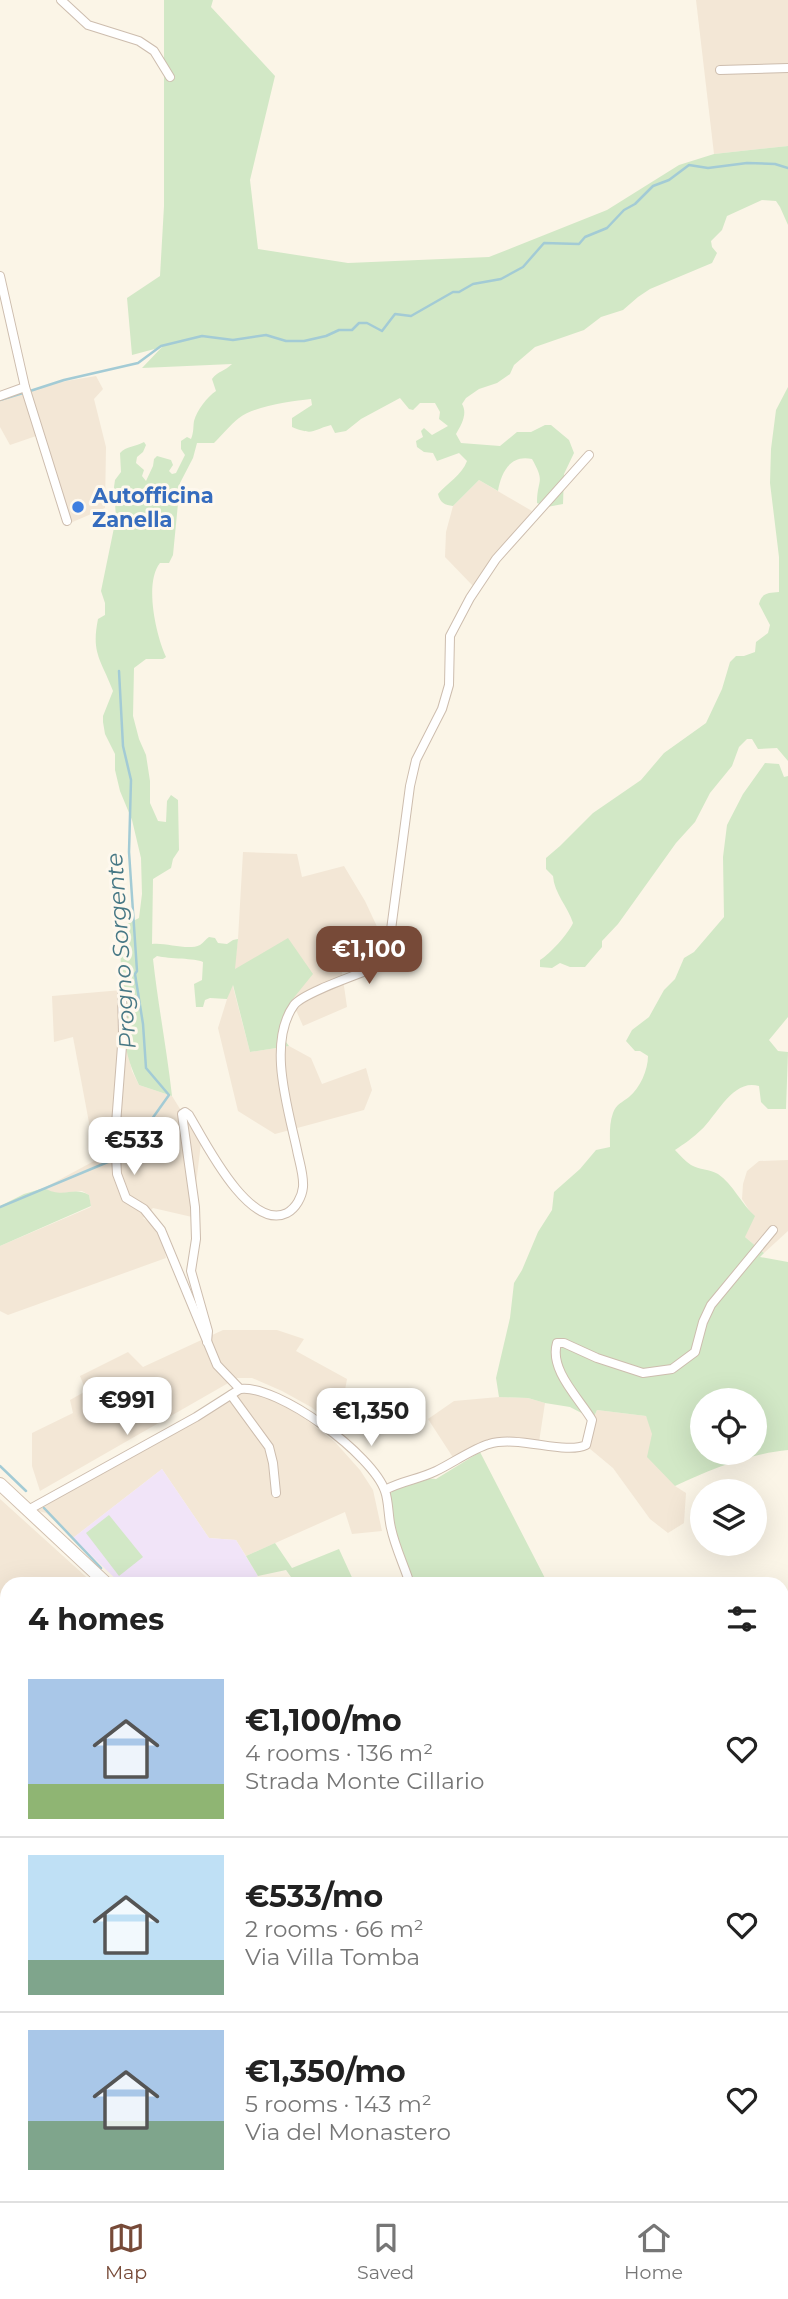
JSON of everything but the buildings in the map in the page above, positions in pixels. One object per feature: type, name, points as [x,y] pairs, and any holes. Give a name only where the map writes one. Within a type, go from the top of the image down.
[{"type":"main road","points":[[0,1484],[100,1577]]},
{"type":"street","points":[[61,0],[88,25],[139,41],[154,51],[170,77]]},
{"type":"street","points":[[720,70],[788,68]]},
{"type":"street","points":[[0,276],[25,387],[67,521]]},
{"type":"street","points":[[0,396],[25,387]]},
{"type":"street","points":[[207,1342],[208,1331],[191,1271],[196,1239],[195,1207],[182,1114],[185,1112],[189,1115],[232,1185],[253,1207],[273,1216],[284,1215],[298,1202],[303,1186],[301,1168],[282,1079],[281,1037],[287,1021],[293,1007],[304,996],[387,960],[413,773],[416,760],[442,709],[449,685],[450,636],[470,597],[496,559],[589,456]]},
{"type":"street","points":[[122,994],[123,1033],[115,1137],[117,1174],[126,1198],[144,1209],[161,1230],[217,1365],[243,1389],[292,1406],[322,1422],[369,1468],[385,1490],[391,1528],[408,1577]]},
{"type":"street","points":[[385,1490],[435,1472],[489,1444],[533,1442],[577,1449],[586,1445],[592,1420],[558,1364],[554,1353],[557,1343],[564,1343],[643,1373],[672,1369],[695,1352],[711,1305],[773,1230]]},
{"type":"street","points":[[28,1510],[243,1389]]},
{"type":"street","points":[[232,1395],[269,1447],[276,1493]]},
{"type":"shaded area","points":[[696,0],[788,0],[788,146],[714,154]]},
{"type":"shaded area","points":[[96,376],[103,389],[94,399],[106,447],[105,508],[68,524],[39,435],[10,445],[0,427],[0,401],[54,383]]},
{"type":"shaded area","points":[[479,480],[532,511],[473,586],[445,557],[446,532],[453,506]]},
{"type":"shaded area","points":[[243,852],[297,854],[302,877],[344,866],[365,901],[388,950],[341,965],[347,1007],[303,1026],[292,1001],[234,970]]},
{"type":"shaded area","points":[[232,983],[250,1052],[289,1046],[311,1058],[322,1084],[366,1068],[372,1090],[364,1110],[275,1134],[238,1111],[218,1028]]},
{"type":"shaded area","points":[[122,990],[125,1041],[132,1071],[139,1085],[172,1096],[201,1143],[192,1217],[153,1208],[143,1218],[152,1224],[164,1246],[166,1258],[8,1315],[0,1311],[0,1246],[91,1207],[89,1195],[82,1191],[54,1194],[44,1188],[96,1160],[73,1037],[54,1042],[52,996]]},
{"type":"shaded area","points":[[788,1160],[788,1231],[764,1253],[745,1237],[749,1210],[742,1199],[743,1184],[747,1171],[759,1161]]},
{"type":"shaded area","points":[[223,1330],[277,1330],[304,1339],[296,1351],[347,1379],[338,1428],[311,1407],[282,1391],[252,1378],[237,1378],[40,1491],[32,1466],[32,1433],[73,1413],[70,1400],[86,1391],[80,1376],[128,1352],[143,1367]]},
{"type":"shaded area","points":[[241,1390],[277,1402],[304,1418],[335,1442],[360,1470],[373,1490],[382,1531],[352,1534],[345,1512],[246,1556],[236,1540],[209,1538],[162,1469],[73,1538],[46,1513],[34,1510]]},
{"type":"shaded area","points":[[499,1397],[528,1398],[545,1403],[539,1442],[500,1439],[454,1459],[428,1419],[454,1401]]},
{"type":"shaded area","points":[[597,1410],[646,1416],[675,1486],[686,1493],[684,1523],[668,1533],[650,1519],[613,1468],[583,1443]]},
{"type":"shaded area","points":[[162,1469],[209,1538],[236,1540],[258,1576],[114,1577],[73,1538]]},
{"type":"shaded area","points":[[0,1499],[86,1577],[0,1577]]},
{"type":"green space","points":[[164,0],[213,0],[211,7],[275,76],[250,180],[258,249],[348,263],[489,257],[607,210],[679,165],[714,154],[788,146],[788,225],[776,201],[762,200],[727,216],[722,230],[711,241],[717,253],[712,263],[650,289],[623,310],[601,317],[584,330],[535,347],[514,365],[510,374],[497,383],[479,389],[462,404],[464,416],[456,434],[461,443],[500,446],[517,432],[531,432],[545,425],[551,425],[569,440],[574,453],[564,474],[563,504],[547,507],[537,503],[539,473],[532,459],[524,458],[508,466],[498,491],[479,480],[453,506],[443,503],[438,494],[458,475],[467,461],[459,453],[437,461],[433,453],[424,452],[417,447],[416,441],[423,437],[421,431],[424,428],[432,435],[448,426],[439,419],[440,412],[435,403],[420,403],[413,410],[400,398],[361,419],[346,431],[335,433],[331,425],[309,432],[292,427],[292,418],[312,405],[311,399],[284,403],[246,414],[214,443],[197,443],[193,458],[180,483],[173,555],[169,563],[160,563],[153,583],[155,623],[166,657],[146,659],[134,668],[133,716],[146,755],[150,803],[158,821],[166,822],[167,801],[171,795],[178,800],[179,850],[171,868],[153,879],[152,944],[195,947],[209,937],[215,938],[218,943],[227,944],[238,939],[235,969],[288,938],[313,974],[292,1000],[296,1010],[291,1014],[283,1038],[289,1046],[250,1052],[233,985],[227,999],[210,998],[205,1000],[203,1007],[196,1007],[194,984],[202,980],[203,962],[157,956],[153,959],[172,1096],[139,1085],[127,1050],[121,944],[127,924],[139,918],[142,894],[141,858],[132,820],[120,791],[115,770],[115,754],[105,734],[103,716],[113,691],[98,656],[96,641],[98,619],[105,615],[101,591],[116,518],[114,487],[121,472],[120,453],[144,442],[146,445],[136,463],[144,470],[142,476],[146,481],[157,456],[171,460],[173,465],[169,471],[176,473],[185,455],[181,449],[181,441],[187,437],[191,439],[197,413],[216,391],[212,379],[232,364],[142,368],[162,347],[132,355],[127,298],[160,276],[164,206]]},
{"type":"green space","points":[[788,387],[788,761],[777,748],[758,749],[752,739],[747,739],[739,747],[732,766],[710,793],[695,822],[676,843],[585,967],[570,967],[560,963],[552,968],[540,967],[540,960],[567,933],[573,923],[553,876],[546,869],[546,858],[593,813],[641,780],[664,753],[706,723],[722,689],[730,662],[736,656],[755,652],[756,642],[768,633],[770,625],[759,604],[760,600],[764,595],[779,592],[779,557],[770,483],[771,449],[776,410]]},
{"type":"green space","points":[[765,763],[779,764],[784,777],[788,776],[788,1017],[769,1040],[778,1051],[788,1052],[786,1109],[768,1109],[761,1102],[759,1086],[741,1087],[726,1099],[698,1133],[675,1150],[691,1165],[715,1172],[723,1178],[755,1216],[745,1237],[764,1253],[760,1257],[788,1262],[788,1450],[767,1454],[767,1388],[690,1388],[690,1465],[725,1465],[675,1486],[647,1457],[652,1434],[646,1416],[597,1410],[593,1419],[570,1407],[528,1398],[499,1397],[496,1378],[510,1318],[514,1283],[538,1232],[552,1210],[554,1192],[580,1169],[596,1150],[610,1147],[610,1126],[614,1110],[633,1093],[645,1073],[648,1056],[635,1051],[626,1041],[632,1030],[649,1017],[664,990],[675,979],[684,958],[694,952],[724,917],[723,857],[727,825],[743,794]]},
{"type":"green space","points":[[44,1188],[89,1195],[91,1206],[0,1246],[0,1206]]},
{"type":"green space","points":[[480,1452],[544,1577],[408,1577],[399,1552],[388,1496],[397,1488],[410,1483],[436,1479]]},
{"type":"green space","points":[[109,1515],[143,1557],[119,1576],[86,1533]]},
{"type":"green space","points":[[275,1543],[292,1568],[339,1549],[352,1577],[291,1577],[286,1570],[258,1576],[246,1556]]},
{"type":"waterway","points":[[30,391],[64,380],[138,363],[161,346],[202,336],[233,340],[266,335],[286,341],[304,341],[339,330],[352,330],[359,323],[367,323],[382,331],[395,314],[411,316],[453,292],[459,292],[473,284],[501,279],[523,267],[544,243],[579,244],[585,237],[607,228],[653,186],[669,180],[689,165],[708,168],[747,163],[775,164],[788,168]]},
{"type":"waterway","points":[[0,400],[23,393]]},
{"type":"waterway","name":"Progno Sorgente","points":[[0,1207],[127,1154],[169,1095],[146,1068],[143,1024],[135,974],[137,971],[129,852],[131,780],[123,746],[119,671]]},
{"type":"waterway","points":[[0,1466],[26,1491]]},
{"type":"waterway","points":[[44,1508],[101,1568]]},
{"type":"place","name":"Autofficina Zanella","points":[[78,507]]}]
